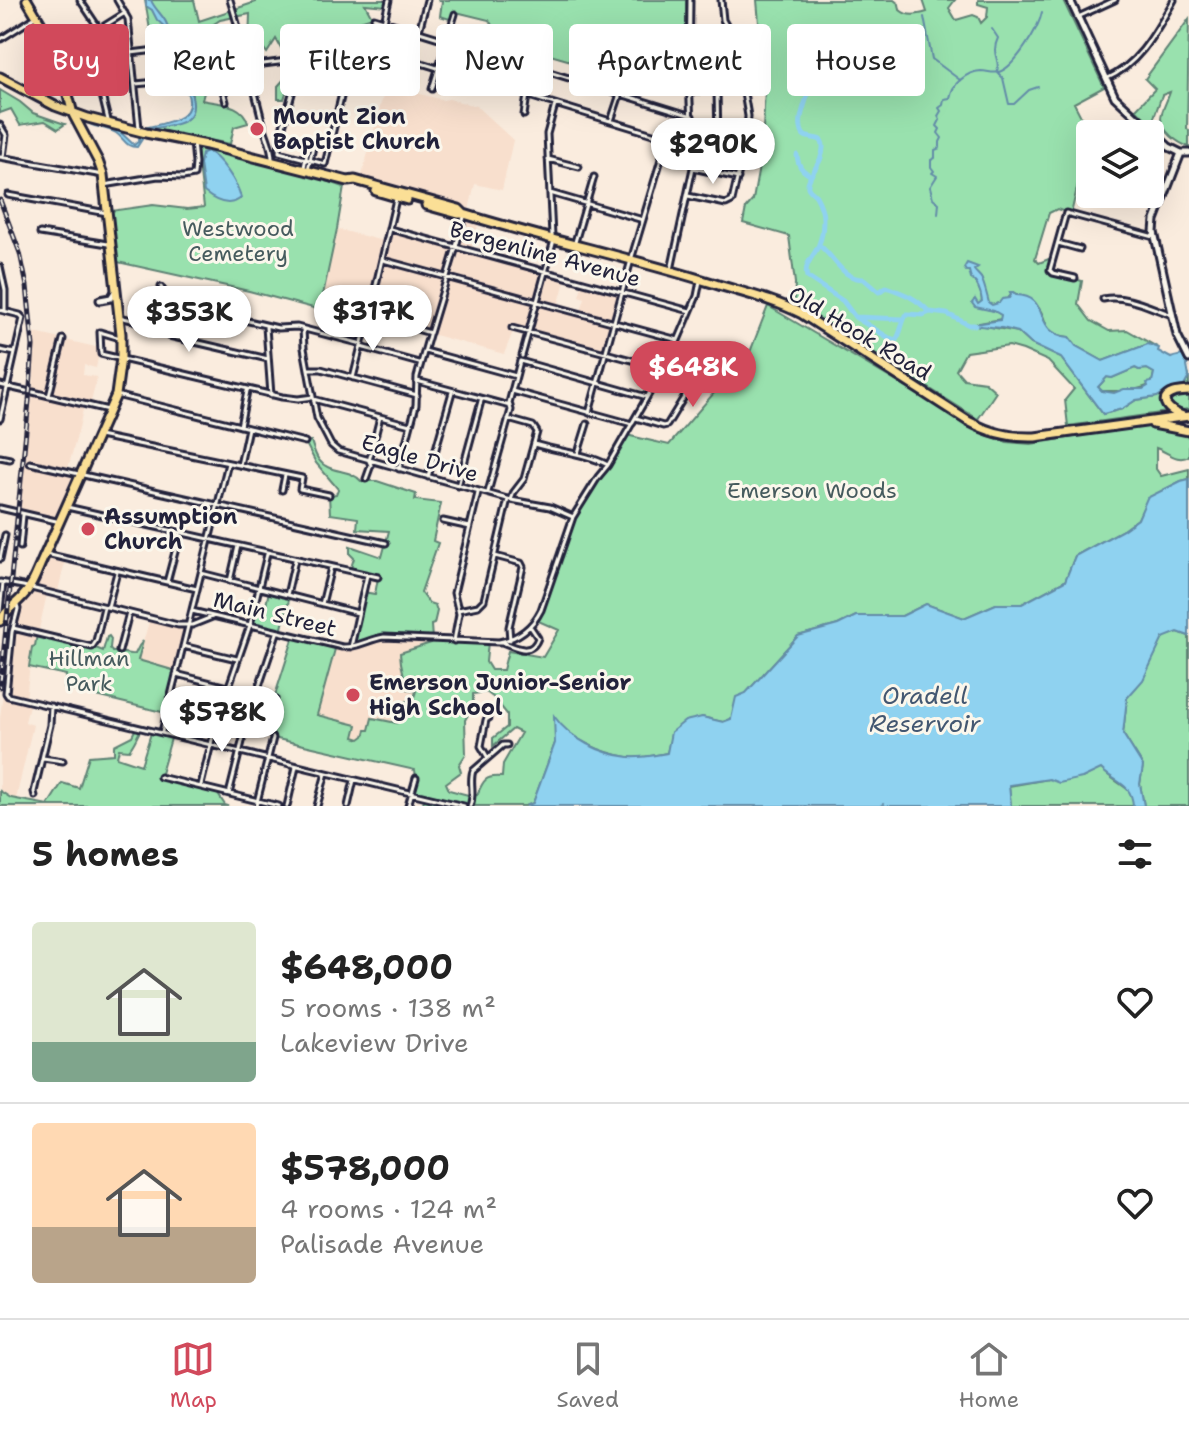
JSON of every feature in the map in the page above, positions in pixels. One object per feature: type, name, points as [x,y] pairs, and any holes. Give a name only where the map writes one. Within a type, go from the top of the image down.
[{"type":"main road","points":[[28,0],[42,24]]},
{"type":"main road","name":"Old Hook Road","points":[[0,77],[73,114],[109,125],[306,169],[354,185],[459,209],[464,214],[773,301],[792,309],[968,421],[998,434],[1035,437],[1187,416]]},
{"type":"main road","points":[[55,106],[63,104],[68,97]]},
{"type":"main road","points":[[0,617],[15,607],[29,588],[46,554],[116,395],[121,358],[103,175],[68,97]]},
{"type":"main road","points":[[82,132],[84,121],[88,118]]},
{"type":"main road","points":[[1187,416],[1169,410],[1167,401],[1174,393],[1189,391]]},
{"type":"main road","points":[[1115,426],[1153,424],[1189,431]]},
{"type":"street","points":[[80,0],[96,24]]},
{"type":"street","points":[[117,0],[125,13],[138,132]]},
{"type":"street","points":[[230,0],[237,24]]},
{"type":"street","points":[[383,24],[389,0]]},
{"type":"street","points":[[420,27],[427,0]]},
{"type":"street","points":[[689,24],[690,0]]},
{"type":"street","points":[[721,0],[726,24]]},
{"type":"street","points":[[1070,0],[1112,93],[1164,143],[1181,153],[1189,153]]},
{"type":"street","points":[[1078,17],[1115,0]]},
{"type":"street","points":[[1106,79],[1121,71],[1141,52],[1174,0]]},
{"type":"street","points":[[107,24],[125,13]]},
{"type":"street","points":[[452,24],[455,14]]},
{"type":"street","points":[[1,39],[37,16]]},
{"type":"street","points":[[374,18],[394,24]]},
{"type":"street","points":[[131,53],[145,51]]},
{"type":"street","points":[[432,89],[436,78]]},
{"type":"street","points":[[259,96],[274,138],[279,152],[325,164],[343,89],[296,79],[274,138],[272,161]]},
{"type":"street","points":[[135,84],[145,83]]},
{"type":"street","points":[[102,96],[109,125]]},
{"type":"street","points":[[224,96],[226,102]]},
{"type":"street","points":[[524,115],[527,96]]},
{"type":"street","points":[[530,96],[692,146]]},
{"type":"street","points":[[611,121],[619,96]]},
{"type":"street","points":[[629,96],[692,116]]},
{"type":"street","points":[[671,271],[693,168],[690,96]]},
{"type":"street","points":[[717,96],[718,140],[726,146],[744,150]]},
{"type":"street","points":[[688,196],[728,204],[733,199],[748,122],[745,96]]},
{"type":"street","points":[[488,494],[553,240],[547,134],[556,104]]},
{"type":"street","points":[[0,125],[6,135],[2,157],[103,175]]},
{"type":"street","points":[[589,413],[667,139]]},
{"type":"street","points":[[104,185],[158,176],[193,175],[193,142]]},
{"type":"street","points":[[1181,153],[1155,220],[1155,238],[1177,335],[1188,356]]},
{"type":"street","points":[[548,159],[579,167]]},
{"type":"street","points":[[306,169],[308,160]]},
{"type":"street","points":[[693,168],[738,178]]},
{"type":"street","points":[[574,246],[594,177]]},
{"type":"street","points":[[549,193],[643,220]]},
{"type":"street","points":[[8,195],[107,213]]},
{"type":"street","points":[[397,195],[369,315],[429,334]]},
{"type":"street","points":[[1075,278],[1050,270],[1066,213],[1155,238]]},
{"type":"street","points":[[399,469],[411,425],[421,364],[464,214]]},
{"type":"street","name":"Bergenline Avenue","points":[[390,229],[690,311]]},
{"type":"street","points":[[40,233],[111,245]]},
{"type":"street","points":[[1058,243],[1080,249]]},
{"type":"street","points":[[383,260],[678,340]]},
{"type":"street","points":[[0,267],[5,290],[3,311],[22,317],[0,419]]},
{"type":"street","name":"Main Street","points":[[192,611],[338,647],[351,647],[384,637],[502,642],[522,633],[541,610],[573,517],[636,418],[678,340],[701,279]]},
{"type":"street","points":[[161,287],[170,303],[278,328],[294,326],[421,364]]},
{"type":"street","points":[[100,300],[111,298],[116,289]]},
{"type":"street","points":[[1103,299],[1124,300],[1173,316]]},
{"type":"street","points":[[100,300],[118,303]]},
{"type":"street","points":[[158,327],[170,303]]},
{"type":"street","points":[[119,317],[158,327],[169,336],[268,359]]},
{"type":"street","points":[[353,378],[367,322]]},
{"type":"street","points":[[265,325],[271,395]]},
{"type":"street","points":[[512,328],[643,363]]},
{"type":"street","name":"Eagle Drive","points":[[303,329],[318,424],[334,448],[342,453],[509,500],[550,507],[573,517]]},
{"type":"street","points":[[121,338],[100,332],[101,354],[271,395],[313,398],[411,425]]},
{"type":"street","points":[[49,396],[63,339]]},
{"type":"street","points":[[0,350],[15,353]]},
{"type":"street","points":[[425,351],[516,376]]},
{"type":"street","points":[[521,359],[647,397]]},
{"type":"street","points":[[636,418],[667,425],[692,384],[689,378],[649,365]]},
{"type":"street","points":[[308,369],[321,369],[417,395]]},
{"type":"street","points":[[417,381],[510,406]]},
{"type":"street","points":[[0,385],[26,391]]},
{"type":"street","points":[[240,426],[248,389]]},
{"type":"street","points":[[428,477],[453,391]]},
{"type":"street","points":[[512,391],[632,424]]},
{"type":"street","points":[[33,392],[110,410]]},
{"type":"street","points":[[116,395],[305,442]]},
{"type":"street","points":[[458,486],[482,399]]},
{"type":"street","points":[[366,479],[380,417]]},
{"type":"street","points":[[458,610],[478,606],[482,602],[509,500],[524,479],[534,444],[535,427],[508,419]]},
{"type":"street","points":[[578,453],[587,424]]},
{"type":"street","points":[[240,465],[248,428]]},
{"type":"street","points":[[99,436],[302,478],[300,489],[329,495]]},
{"type":"street","points":[[534,444],[578,453],[608,465]]},
{"type":"street","points":[[0,457],[10,459]]},
{"type":"street","points":[[30,463],[386,543]]},
{"type":"street","points":[[162,732],[228,463]]},
{"type":"street","points":[[282,490],[285,475]]},
{"type":"street","points":[[454,641],[458,610],[454,593],[479,491]]},
{"type":"street","points":[[67,507],[378,577]]},
{"type":"street","points":[[0,508],[60,522]]},
{"type":"street","points":[[20,547],[23,513]]},
{"type":"street","points":[[443,521],[470,527]]},
{"type":"street","points":[[167,582],[180,533]]},
{"type":"street","points":[[0,559],[5,535]]},
{"type":"street","points":[[230,581],[238,546]]},
{"type":"street","points":[[200,787],[218,715],[250,625],[267,553]]},
{"type":"street","points":[[46,554],[197,589]]},
{"type":"street","points":[[495,556],[521,563]]},
{"type":"street","points":[[287,595],[296,559]]},
{"type":"street","points":[[521,563],[526,559]]},
{"type":"street","points":[[510,640],[509,627],[523,567],[521,563]]},
{"type":"street","points":[[322,604],[331,567]]},
{"type":"street","points":[[13,628],[94,646],[118,571]]},
{"type":"street","points":[[201,573],[358,613]]},
{"type":"street","points":[[351,647],[367,575]]},
{"type":"street","points":[[0,617],[2,582],[178,625],[220,617]]},
{"type":"street","points":[[16,604],[18,609],[6,693],[11,696],[464,806]]},
{"type":"street","points":[[119,651],[129,613]]},
{"type":"street","points":[[502,642],[529,650],[536,645],[538,638],[530,626]]},
{"type":"street","points":[[229,794],[247,722],[278,632]]},
{"type":"street","points":[[183,646],[238,659]]},
{"type":"street","points":[[176,674],[275,699]]},
{"type":"street","points":[[169,703],[265,727]]},
{"type":"street","points":[[35,796],[51,723],[51,706]]},
{"type":"street","points":[[488,758],[481,746],[489,718]]},
{"type":"street","points":[[256,803],[273,738]]},
{"type":"street","points":[[470,806],[472,773],[503,745],[507,745]]},
{"type":"street","points":[[42,758],[63,761]]},
{"type":"street","points":[[287,806],[297,765]]},
{"type":"street","points":[[317,806],[326,773]]},
{"type":"street","points":[[160,777],[256,803],[279,806]]},
{"type":"street","points":[[408,806],[416,778]]},
{"type":"street","points":[[348,806],[354,780]]},
{"type":"shaded area","points":[[420,94],[476,106],[513,140],[502,190],[475,184],[469,210],[361,179],[383,96]]},
{"type":"shaded area","points":[[462,220],[478,225],[471,251],[566,277],[558,307],[580,313],[585,298],[579,296],[583,282],[623,292],[606,354],[514,329],[504,354],[321,304],[337,229],[387,242],[391,228],[456,246]]},
{"type":"shaded area","points":[[35,333],[100,348],[96,368],[84,365],[83,375],[97,377],[90,406],[84,405],[67,472],[81,476],[60,522],[19,512],[33,392]]},
{"type":"shaded area","points":[[46,554],[66,558],[57,595],[47,594],[35,647],[32,647],[26,699],[30,701],[25,722],[33,725],[16,799],[0,791],[3,692],[17,606]]},
{"type":"shaded area","points":[[150,618],[188,626],[176,671],[138,660]]},
{"type":"shaded area","points":[[294,636],[346,648],[379,638],[431,640],[416,770],[265,735]]},
{"type":"green space","points":[[145,0],[194,0],[199,21],[256,0],[387,0],[386,6],[365,4],[372,17],[351,24],[280,24],[280,46],[276,39],[267,53],[264,49],[264,24],[250,24],[250,14],[214,24],[149,24]]},
{"type":"green space","points":[[438,0],[686,0],[686,24],[569,24],[569,60],[553,56],[553,24],[491,24],[489,20],[456,12],[453,20],[440,16],[442,1]]},
{"type":"green space","points":[[757,0],[894,0],[900,10],[913,15],[927,12],[923,0],[955,0],[949,8],[956,20],[973,15],[981,23],[987,17],[988,7],[978,4],[978,0],[1063,0],[1104,87],[1074,103],[1083,120],[1076,120],[1076,192],[1071,214],[1057,209],[1049,213],[1035,259],[1039,263],[1051,258],[1050,270],[1053,273],[1082,281],[1078,304],[1091,321],[1109,331],[1127,330],[1159,348],[1148,344],[1103,361],[1076,346],[1069,337],[1053,333],[1037,306],[1013,292],[1003,302],[988,303],[981,278],[973,270],[977,267],[969,270],[980,290],[981,304],[974,299],[978,307],[995,311],[1001,319],[974,324],[1018,332],[1031,344],[1061,358],[1103,414],[1122,409],[1136,400],[1157,397],[1170,389],[1184,386],[1189,377],[1189,409],[1068,426],[1065,400],[1074,389],[1048,361],[1009,346],[966,352],[956,370],[964,379],[985,382],[996,392],[978,419],[794,303],[795,283],[789,236],[743,223],[746,208],[753,200],[762,150],[765,96],[771,96],[771,24],[759,23]]},
{"type":"green space","points":[[1189,19],[1189,147],[1164,128],[1161,115],[1170,92],[1162,95],[1153,120],[1147,120],[1136,109],[1155,89],[1145,79]]},
{"type":"green space","points":[[280,84],[280,96],[285,96],[284,99],[278,99]]},
{"type":"green space","points":[[0,90],[33,113],[65,124],[58,129],[45,121],[20,125],[11,109],[0,113]]},
{"type":"green space","points":[[192,96],[203,96],[202,100],[236,108],[248,123],[234,127],[230,144],[152,129],[189,117]]},
{"type":"green space","name":"Westwood Cemetery","points":[[197,148],[307,174],[344,187],[321,304],[390,323],[389,328],[249,291],[113,261],[110,211],[153,205],[187,209],[204,207]]},
{"type":"green space","name":"Emerson Woods","points":[[768,306],[987,435],[1007,442],[1031,444],[1153,424],[1189,431],[1189,456],[1176,458],[1156,448],[1156,469],[1161,476],[1189,469],[1189,479],[1148,498],[1138,519],[1075,556],[1065,581],[1022,604],[996,604],[964,618],[926,604],[902,616],[856,616],[838,625],[798,636],[746,693],[731,719],[723,722],[702,717],[672,732],[667,753],[633,757],[608,752],[578,739],[555,718],[555,743],[533,803],[526,806],[423,806],[424,797],[412,793],[415,770],[265,735],[294,636],[338,647],[317,715],[357,725],[354,737],[360,739],[369,730],[372,718],[397,723],[407,701],[413,701],[416,691],[407,689],[400,653],[431,643],[431,640],[384,637],[351,647],[363,592],[375,594],[378,578],[350,571],[354,558],[350,554],[350,546],[382,557],[389,531],[357,529],[358,518],[330,514],[329,495],[336,494],[338,489],[316,463],[305,442],[311,441],[318,458],[328,467],[351,474],[361,481],[377,481],[416,494],[415,500],[441,503],[433,541],[438,543],[421,592],[437,611],[431,625],[432,639],[488,642],[486,662],[491,670],[503,670],[508,651],[543,657],[559,630],[536,620],[575,512],[626,435],[669,445],[733,371],[746,372],[745,365]],"holes":[[[486,692],[507,714],[507,727],[493,738],[493,746],[513,729],[521,733],[503,764],[502,777],[485,780],[477,795],[449,790],[446,783],[461,772],[459,765],[466,754],[465,720],[473,706],[473,694]]]},
{"type":"green space","points":[[1135,368],[1154,373],[1152,383],[1128,390],[1102,391],[1098,387],[1107,377],[1112,378]]},
{"type":"green space","points":[[269,591],[290,596],[281,632],[250,625],[255,603],[266,605]]},
{"type":"green space","points":[[1178,632],[1189,636],[1189,806],[1144,806],[1140,784],[1143,766],[1123,734],[1127,697],[1143,679],[1163,637]]},
{"type":"green space","name":"Hillman Park","points":[[37,634],[103,651],[109,636],[112,652],[132,654],[143,641],[138,660],[176,671],[166,713],[64,688],[66,675],[29,667]]},
{"type":"green space","points":[[137,726],[142,728],[133,745],[129,750],[119,749],[117,757],[141,765],[152,730],[172,735],[160,777],[215,790],[228,806],[0,806],[0,791],[11,798],[48,805],[62,783],[79,788],[89,756],[114,754],[114,745],[132,736]]},
{"type":"green space","points":[[1101,768],[1133,794],[1133,806],[1011,806],[1009,786],[1049,779],[1082,778]]},
{"type":"water","points":[[146,0],[151,0],[166,24],[162,24],[146,6]]},
{"type":"water","points":[[188,96],[192,96],[189,117],[176,124],[148,130],[137,147],[127,144],[113,131],[90,124],[91,121],[116,128],[134,145],[139,141],[140,129],[176,120],[188,110]]},
{"type":"water","points":[[207,151],[228,171],[241,198],[232,203],[222,202],[204,192],[200,164],[202,153]]},
{"type":"water","points":[[967,263],[978,267],[974,270],[982,280],[989,303],[992,305],[1009,298],[1010,292],[1027,297],[1039,308],[1049,329],[1069,337],[1076,346],[1103,361],[1148,344],[1171,358],[1189,352],[1189,377],[1184,386],[1170,389],[1157,397],[1136,400],[1122,409],[1103,414],[1061,358],[1031,344],[1018,332],[969,325],[1000,320],[1001,315],[975,307],[972,303],[975,299],[978,304],[982,301],[981,295],[969,271],[964,268]],"holes":[[[1135,368],[1147,369],[1154,373],[1152,382],[1143,389],[1124,389],[1114,393],[1098,387],[1107,377],[1112,378]]]},
{"type":"water","name":"Oradell Reservoir","points":[[1189,479],[1189,636],[1178,632],[1163,638],[1143,680],[1127,698],[1123,734],[1143,766],[1140,784],[1144,806],[1133,806],[1130,792],[1101,769],[1082,778],[1059,783],[1049,779],[1009,785],[1011,806],[526,806],[533,803],[555,743],[554,716],[577,738],[608,753],[634,757],[667,753],[671,732],[685,721],[702,717],[723,722],[731,719],[736,697],[746,693],[798,636],[838,625],[856,616],[902,616],[926,604],[964,618],[996,604],[1022,604],[1065,581],[1075,556],[1138,519],[1147,498]]},
{"type":"waterway","points":[[938,214],[939,203],[933,198],[930,187],[937,176],[932,173],[931,160],[935,158],[935,150],[940,148],[942,138],[937,126],[939,108],[965,76],[981,71],[999,72],[1012,63],[1031,37],[1042,12]]},
{"type":"waterway","points":[[924,17],[932,59],[960,80]]},
{"type":"waterway","points":[[992,29],[998,38],[995,49],[997,72],[1003,78],[1009,104],[1014,104],[1029,90],[1038,87]]},
{"type":"waterway","points":[[807,96],[802,113],[802,132],[823,143],[822,154],[808,183],[820,204],[823,219],[821,238],[808,264],[807,277],[843,301],[855,317],[889,338],[896,340],[907,314],[947,314],[975,325]]},
{"type":"waterway","points":[[797,155],[800,167],[810,175]]},
{"type":"waterway","points":[[819,245],[850,275],[864,279],[879,292],[886,287],[904,294],[929,312]]},
{"type":"waterway","points":[[856,317],[903,319]]},
{"type":"railway","points":[[0,200],[20,253],[33,346],[0,687]]},
{"type":"place","name":"Mount Zion Baptist Church","points":[[257,129]]},
{"type":"place","name":"Assumption Church","points":[[88,529]]},
{"type":"place","name":"Emerson Junior-Senior High School","points":[[353,695]]}]
